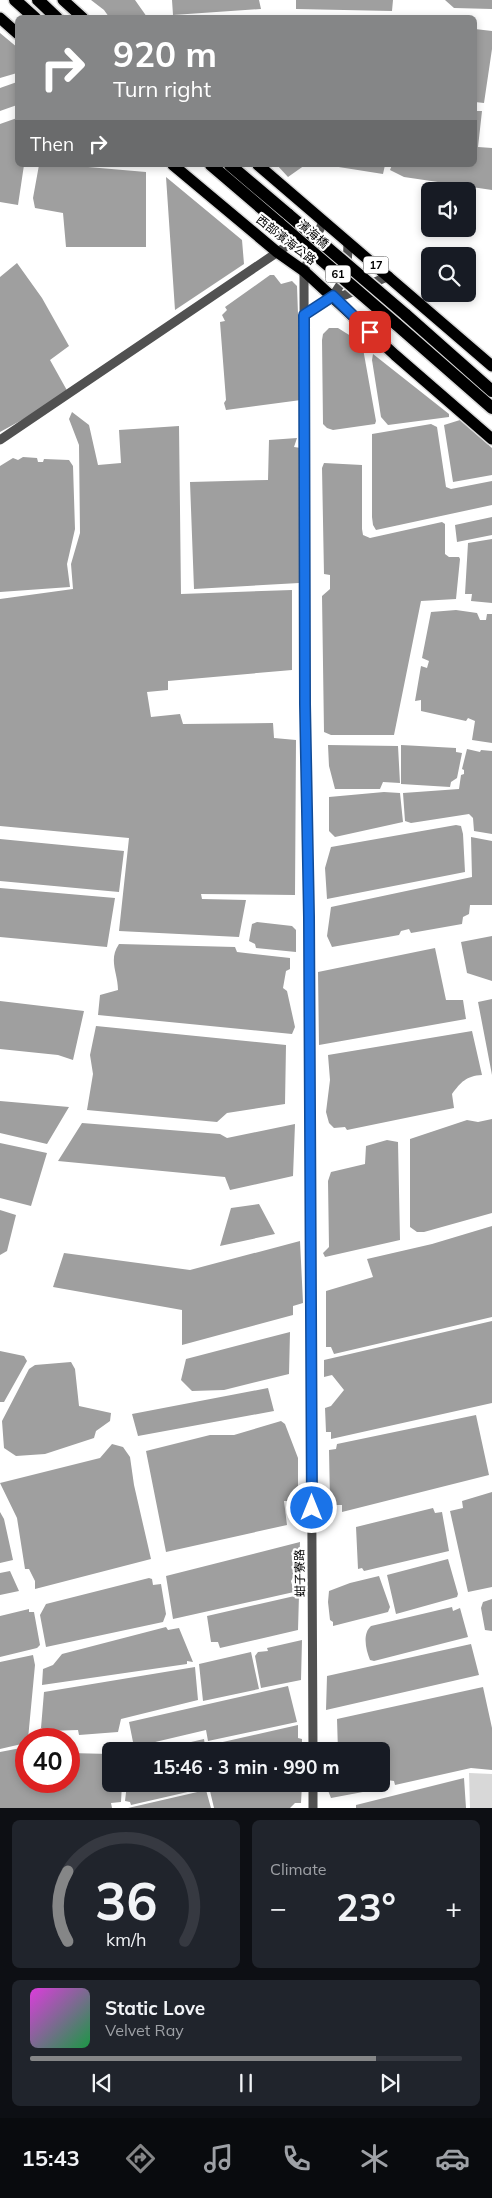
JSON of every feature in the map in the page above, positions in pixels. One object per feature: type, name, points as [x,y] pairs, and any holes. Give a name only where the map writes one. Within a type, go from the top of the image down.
[{"type":"highway","points":[[15,0],[32,15]]},
{"type":"highway","points":[[38,0],[54,15]]},
{"type":"highway","name":"61","points":[[214,167],[284,220]]},
{"type":"highway","name":"61","points":[[232,167],[284,220]]},
{"type":"highway","name":"濱海橋","points":[[284,220],[405,314],[492,391]]},
{"type":"highway","name":"濱海橋","points":[[284,220],[396,324],[492,408]]},
{"type":"main road","points":[[63,0],[80,15]]},
{"type":"main road","points":[[0,18],[15,31]]},
{"type":"main road","name":"西部濱海公路","points":[[175,167],[277,252],[304,271],[492,439]]},
{"type":"main road","name":"17","points":[[260,167],[492,366]]},
{"type":"street","points":[[0,440],[323,221]]},
{"type":"street","points":[[304,271],[323,221]]},
{"type":"street","points":[[304,315],[333,296],[347,274],[348,242]]},
{"type":"street","name":"蚶子寮路","points":[[304,271],[305,704],[314,1632],[313,1742]]},
{"type":"street","points":[[333,296],[345,295],[389,276]]},
{"type":"street","points":[[312,1808],[313,1792]]},
{"type":"shaded area","points":[[91,0],[135,0],[146,15],[108,15]]},
{"type":"shaded area","points":[[172,0],[259,0],[261,9],[173,15]]},
{"type":"shaded area","points":[[296,0],[393,0],[392,11],[296,9]]},
{"type":"shaded area","points":[[445,0],[492,0],[492,9],[454,8]]},
{"type":"shaded area","points":[[477,29],[492,31],[492,49],[484,103],[477,102]]},
{"type":"shaded area","points":[[0,33],[15,46],[15,74],[0,78]]},
{"type":"shaded area","points":[[15,83],[15,106],[0,111],[0,88]]},
{"type":"shaded area","points":[[477,111],[482,111],[478,147],[492,148],[492,190],[476,188],[476,182],[438,182],[404,177],[390,170],[391,167],[477,167]]},
{"type":"shaded area","points":[[15,119],[15,167],[24,167],[18,205],[0,202],[0,124]]},
{"type":"shaded area","points":[[39,167],[88,167],[146,172],[146,247],[66,247],[63,213],[35,208],[33,198]]},
{"type":"shaded area","points":[[279,167],[302,167],[288,177]]},
{"type":"shaded area","points":[[339,167],[385,167],[383,174]]},
{"type":"shaded area","points":[[166,177],[242,240],[244,264],[175,310]]},
{"type":"shaded area","points":[[17,263],[42,298],[69,346],[50,360],[69,394],[0,432],[0,277]]},
{"type":"shaded area","points":[[270,275],[274,275],[281,284],[292,281],[297,286],[301,400],[226,410],[224,403],[226,400],[220,322],[225,321],[222,315],[227,310],[225,307]]},
{"type":"shaded area","points":[[329,328],[338,328],[362,343],[375,424],[333,430],[323,424],[322,340],[323,334]]},
{"type":"shaded area","points":[[373,354],[449,414],[449,417],[388,425],[381,417],[372,360]]},
{"type":"shaded area","points":[[72,412],[89,425],[98,465],[121,463],[119,430],[179,426],[181,594],[292,590],[292,670],[168,681],[168,690],[147,692],[151,717],[180,714],[183,724],[273,723],[274,738],[296,740],[295,895],[201,894],[202,899],[246,900],[239,937],[119,931],[129,838],[0,826],[0,599],[73,589],[71,564],[80,533],[79,445],[69,419]]},
{"type":"shaded area","points":[[460,420],[492,448],[492,475],[453,482],[444,425]]},
{"type":"shaded area","points":[[431,424],[437,427],[446,487],[451,489],[492,481],[492,505],[376,530],[372,517],[372,434]]},
{"type":"shaded area","points":[[297,438],[294,447],[301,448],[299,583],[194,589],[190,482],[268,480],[269,440]]},
{"type":"shaded area","points":[[23,457],[37,458],[38,462],[43,462],[44,459],[69,460],[73,466],[75,529],[67,564],[70,587],[0,592],[0,466],[13,458],[18,460]]},
{"type":"shaded area","points":[[324,463],[362,465],[363,535],[370,538],[442,522],[445,524],[445,554],[449,557],[459,557],[460,559],[456,599],[421,601],[394,735],[331,735],[324,732],[322,596],[330,589],[330,575],[324,574],[322,468]]},
{"type":"shaded area","points":[[492,517],[492,535],[457,542],[455,525]]},
{"type":"shaded area","points":[[492,539],[492,603],[471,601],[472,594],[465,594],[468,543]]},
{"type":"shaded area","points":[[456,610],[477,613],[480,620],[486,620],[487,614],[492,614],[492,743],[472,740],[475,721],[468,718],[466,721],[421,711],[421,700],[415,701],[421,666],[427,668],[429,661],[422,658],[431,612]]},
{"type":"shaded area","points":[[328,745],[398,746],[400,783],[383,782],[380,789],[335,789],[329,766]]},
{"type":"shaded area","points":[[401,745],[456,748],[456,752],[462,753],[457,778],[451,782],[450,787],[401,784]]},
{"type":"shaded area","points":[[467,749],[480,752],[481,750],[492,751],[492,834],[474,831],[473,818],[469,814],[411,823],[405,821],[403,793],[459,789],[461,775],[464,774],[462,769]]},
{"type":"shaded area","points":[[384,792],[400,793],[403,822],[335,837],[329,831],[329,797]]},
{"type":"shaded area","points":[[456,825],[461,826],[463,834],[465,872],[327,899],[325,868],[331,847]]},
{"type":"shaded area","points":[[471,837],[492,841],[492,905],[470,905],[469,914],[463,917],[462,924],[411,933],[409,929],[401,931],[399,935],[332,947],[327,936],[331,907],[472,877]]},
{"type":"shaded area","points":[[0,839],[124,851],[119,892],[0,881]]},
{"type":"shaded area","points":[[0,888],[115,898],[107,947],[0,937]]},
{"type":"shaded area","points":[[257,922],[292,926],[296,930],[296,952],[256,948],[255,944],[249,941],[252,924]]},
{"type":"shaded area","points":[[492,936],[492,981],[467,973],[461,942]]},
{"type":"shaded area","points":[[119,944],[235,947],[237,952],[290,958],[290,969],[286,971],[283,988],[287,991],[295,1027],[292,1034],[98,1015],[100,995],[118,990],[114,956]]},
{"type":"shaded area","points":[[435,948],[446,1000],[463,1000],[466,1019],[319,1045],[318,972]]},
{"type":"shaded area","points":[[492,999],[492,1075],[478,1002]]},
{"type":"shaded area","points":[[0,1001],[84,1011],[73,1060],[58,1055],[0,1049]]},
{"type":"shaded area","points":[[96,1026],[286,1045],[285,1104],[227,1113],[217,1122],[87,1110],[93,1074],[90,1055]]},
{"type":"shaded area","points":[[472,1031],[482,1075],[468,1078],[458,1086],[452,1094],[454,1108],[347,1130],[345,1127],[334,1128],[329,1123],[326,1112],[330,1080],[328,1055]]},
{"type":"shaded area","points":[[0,1101],[69,1107],[47,1144],[0,1133]]},
{"type":"shaded area","points":[[492,1119],[492,1213],[424,1232],[417,1232],[410,1227],[410,1139],[467,1120],[478,1122]]},
{"type":"shaded area","points":[[82,1123],[220,1134],[227,1138],[295,1124],[293,1176],[230,1190],[225,1177],[58,1161]]},
{"type":"shaded area","points":[[387,1140],[398,1142],[400,1240],[325,1257],[323,1253],[329,1247],[328,1181],[331,1172],[365,1164],[366,1146]]},
{"type":"shaded area","points":[[0,1143],[47,1153],[31,1206],[0,1198]]},
{"type":"shaded area","points":[[259,1204],[275,1234],[220,1246],[231,1208]]},
{"type":"shaded area","points":[[0,1210],[16,1215],[7,1251],[0,1255]]},
{"type":"shaded area","points":[[492,1226],[492,1317],[334,1354],[331,1347],[326,1347],[326,1291],[373,1277],[367,1259],[432,1244]]},
{"type":"shaded area","points":[[300,1241],[303,1303],[293,1306],[293,1315],[182,1345],[182,1310],[53,1287],[64,1253],[190,1270]]},
{"type":"shaded area","points":[[492,1321],[492,1403],[331,1439],[331,1432],[326,1432],[325,1408],[331,1406],[344,1390],[332,1375],[324,1377],[324,1360]]},
{"type":"shaded area","points":[[290,1332],[289,1374],[224,1390],[192,1391],[181,1380],[186,1359]]},
{"type":"shaded area","points":[[0,1351],[24,1356],[27,1361],[4,1402],[0,1402]]},
{"type":"shaded area","points":[[71,1362],[75,1369],[79,1406],[111,1413],[110,1421],[96,1431],[94,1438],[45,1454],[16,1456],[4,1448],[2,1421],[29,1369],[35,1365]]},
{"type":"shaded area","points":[[268,1388],[274,1411],[138,1436],[132,1414]]},
{"type":"shaded area","points":[[476,1415],[489,1475],[342,1512],[342,1505],[335,1505],[335,1501],[330,1501],[329,1450],[336,1449],[337,1444]]},
{"type":"shaded area","points":[[281,1421],[285,1424],[298,1458],[298,1501],[284,1501],[287,1525],[166,1552],[146,1451],[210,1435],[234,1435]]},
{"type":"shaded area","points":[[112,1444],[123,1447],[130,1457],[134,1485],[151,1559],[35,1589],[35,1581],[29,1569],[25,1569],[17,1518],[0,1483],[100,1458]]},
{"type":"shaded area","points":[[492,1492],[492,1587],[468,1592],[450,1511],[463,1508],[462,1501]]},
{"type":"shaded area","points":[[433,1508],[435,1513],[442,1512],[449,1551],[364,1571],[362,1568],[358,1569],[356,1527]]},
{"type":"shaded area","points":[[0,1512],[4,1519],[13,1560],[0,1563]]},
{"type":"shaded area","points":[[300,1542],[299,1567],[291,1581],[294,1592],[173,1619],[166,1576]]},
{"type":"shaded area","points":[[448,1559],[458,1594],[457,1597],[396,1614],[387,1575]]},
{"type":"shaded area","points":[[10,1571],[19,1591],[0,1595],[0,1573]]},
{"type":"shaded area","points":[[379,1576],[390,1607],[388,1612],[333,1626],[333,1622],[330,1620],[329,1591],[350,1583]]},
{"type":"shaded area","points":[[149,1578],[152,1579],[153,1585],[161,1584],[166,1614],[163,1622],[46,1647],[40,1615],[46,1604]]},
{"type":"shaded area","points":[[299,1595],[298,1630],[220,1648],[218,1642],[211,1642],[207,1616]]},
{"type":"shaded area","points":[[492,1599],[492,1631],[485,1630],[481,1608],[483,1602]]},
{"type":"shaded area","points":[[452,1607],[453,1611],[460,1608],[468,1637],[374,1661],[370,1660],[366,1647],[366,1633],[371,1626]]},
{"type":"shaded area","points":[[29,1609],[29,1612],[34,1612],[40,1645],[37,1648],[0,1657],[0,1616]]},
{"type":"shaded area","points":[[166,1627],[168,1630],[179,1628],[193,1662],[187,1661],[187,1664],[42,1685],[43,1669],[53,1665],[62,1654]]},
{"type":"shaded area","points":[[302,1640],[301,1680],[261,1688],[255,1656],[258,1652],[268,1651],[267,1648]]},
{"type":"shaded area","points":[[471,1644],[479,1675],[326,1710],[327,1676]]},
{"type":"shaded area","points":[[251,1652],[259,1689],[203,1701],[199,1664]]},
{"type":"shaded area","points":[[33,1655],[35,1665],[29,1728],[15,1728],[15,1746],[0,1749],[0,1662]]},
{"type":"shaded area","points":[[195,1667],[198,1700],[121,1719],[118,1732],[80,1735],[80,1728],[41,1728],[44,1692]]},
{"type":"shaded area","points":[[288,1686],[297,1722],[208,1741],[206,1730],[155,1742],[133,1742],[129,1722]]},
{"type":"shaded area","points":[[483,1687],[492,1728],[492,1770],[471,1768],[395,1785],[394,1781],[390,1780],[390,1742],[338,1742],[337,1719]]},
{"type":"shaded area","points":[[298,1725],[298,1738],[302,1739],[302,1742],[223,1742]]},
{"type":"shaded area","points":[[204,1739],[204,1742],[191,1742]]},
{"type":"shaded area","points":[[15,1749],[15,1793],[80,1793],[80,1753],[102,1754],[102,1792],[122,1792],[121,1802],[111,1803],[112,1808],[0,1808],[0,1752]]},
{"type":"shaded area","points":[[469,1773],[492,1774],[492,1808],[470,1808]]},
{"type":"shaded area","points":[[464,1778],[466,1808],[356,1808],[356,1805]]},
{"type":"shaded area","points":[[126,1792],[188,1792],[131,1805],[130,1802],[125,1801]]},
{"type":"shaded area","points":[[197,1792],[207,1792],[211,1808],[128,1808]]},
{"type":"shaded area","points":[[210,1792],[302,1792],[301,1803],[295,1803],[290,1808],[214,1808]]},
{"type":"shaded area","points":[[329,1792],[363,1792],[331,1798]]},
{"type":"route","points":[[312,1508],[309,917],[305,704],[304,315],[333,296],[370,332]]}]
